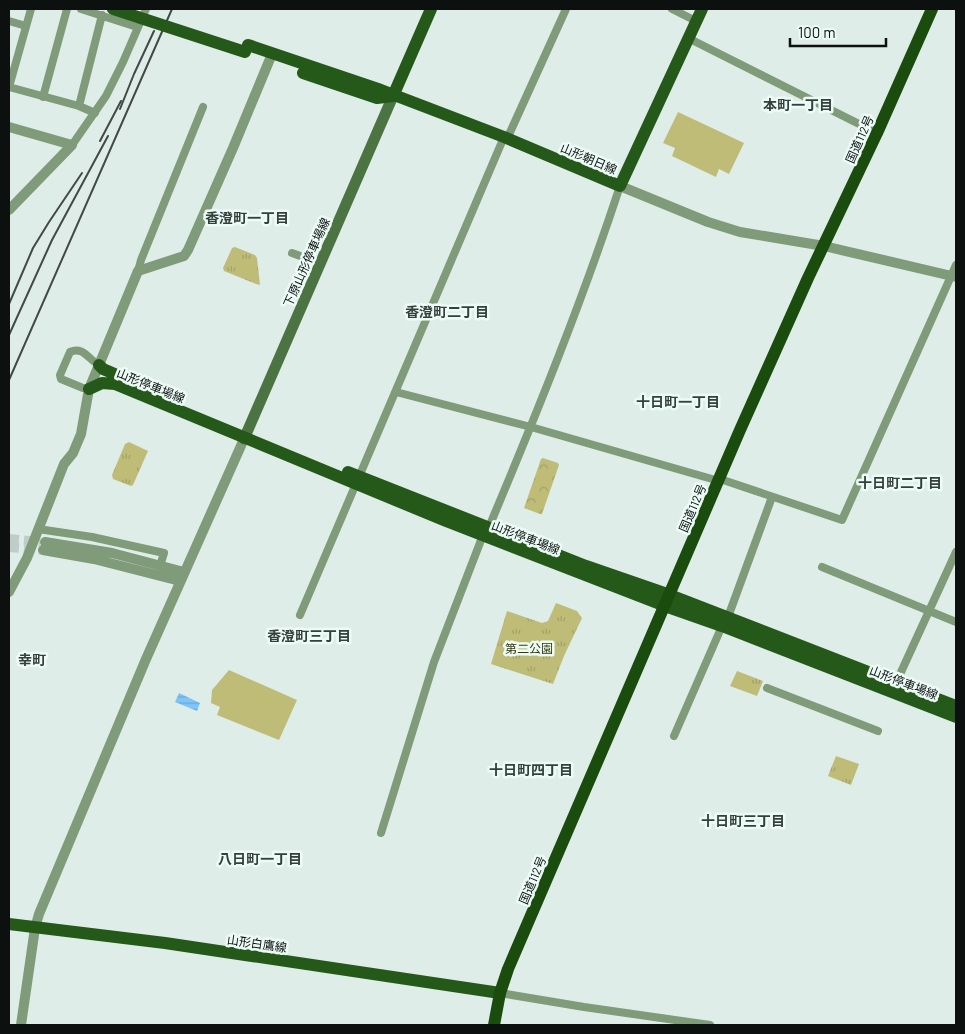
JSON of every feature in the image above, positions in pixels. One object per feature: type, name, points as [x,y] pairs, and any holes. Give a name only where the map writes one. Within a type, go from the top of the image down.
[{"type":"highway","name":"国道112号","points":[[494,1025],[500,993],[508,970],[740,430],[932,9]]},
{"type":"main road","name":"山形朝日線","points":[[113,9],[381,90],[506,138],[620,186],[702,9]]},
{"type":"main road","name":"山形朝日線","points":[[141,9],[247,49]]},
{"type":"main road","points":[[393,96],[431,9]]},
{"type":"main road","name":"下原山形停車場線","points":[[246,435],[315,264],[393,96]]},
{"type":"main road","name":"山形停車場線","points":[[101,367],[246,435]]},
{"type":"main road","name":"山形停車場線","points":[[93,388],[102,383],[115,384],[486,531],[586,566],[668,600],[956,706]]},
{"type":"main road","name":"山形停車場線","points":[[725,621],[956,717]]},
{"type":"main road","name":"山形白鷹線","points":[[9,924],[165,943],[500,993]]},
{"type":"street","points":[[31,9],[9,87],[79,106],[95,113]]},
{"type":"street","points":[[43,97],[67,9]]},
{"type":"street","points":[[81,9],[137,27]]},
{"type":"street","points":[[9,210],[72,145],[95,113],[123,62],[146,9]]},
{"type":"street","points":[[300,615],[506,138],[566,9]]},
{"type":"street","points":[[672,9],[696,21]]},
{"type":"street","points":[[79,106],[102,15]]},
{"type":"street","points":[[9,21],[26,26]]},
{"type":"street","points":[[688,38],[877,133]]},
{"type":"street","points":[[9,54],[18,56]]},
{"type":"street","points":[[138,271],[184,256],[188,250],[271,57]]},
{"type":"street","points":[[9,592],[27,558],[64,464],[74,453],[82,434],[83,420],[93,388],[141,260],[203,107]]},
{"type":"street","points":[[9,127],[72,145]]},
{"type":"street","points":[[381,833],[434,662],[530,427],[600,249],[620,186],[708,222],[740,232],[824,246],[955,272],[842,520],[719,480],[530,427],[396,392]]},
{"type":"street","points":[[292,253],[303,257]]},
{"type":"street","points":[[93,388],[83,388],[61,379],[60,375],[70,352],[76,349],[82,350],[101,367]]},
{"type":"street","points":[[22,1025],[35,928],[39,914],[146,658],[246,435]]},
{"type":"street","points":[[674,736],[725,621],[772,497]]},
{"type":"street","points":[[38,529],[92,537],[164,554],[160,566]]},
{"type":"street","points":[[44,546],[112,553],[160,566],[182,577],[94,559],[44,546]]},
{"type":"street","points":[[896,683],[956,552]]},
{"type":"street","points":[[822,567],[956,622]]},
{"type":"street","points":[[767,688],[878,731]]},
{"type":"street","points":[[500,993],[710,1025]]},
{"type":"green space","points":[[678,112],[744,143],[729,174],[719,169],[716,177],[672,156],[675,148],[663,143]]},
{"type":"green space","points":[[235,247],[255,255],[257,258],[260,285],[224,271],[223,268],[232,248]]},
{"type":"green space","points":[[129,442],[148,451],[131,486],[113,479],[112,475],[125,444]]},
{"type":"green space","points":[[543,458],[559,465],[542,514],[540,514],[524,508],[541,459]]},
{"type":"green space","name":"第二公園","points":[[556,603],[577,611],[582,618],[553,684],[491,664],[507,611],[542,623],[548,621]]},
{"type":"green space","points":[[229,670],[297,700],[279,740],[217,715],[220,707],[211,703],[212,690]]},
{"type":"green space","points":[[737,671],[763,681],[757,696],[730,686]]},
{"type":"green space","points":[[836,756],[859,764],[851,785],[828,776]]},
{"type":"water","points":[[179,693],[200,703],[197,711],[175,702]]},
{"type":"tunnel","points":[[303,257],[312,262]]},
{"type":"tunnel","points":[[9,539],[40,542]]},
{"type":"tunnel","points":[[9,547],[43,550]]},
{"type":"railway","points":[[9,380],[172,9]]},
{"type":"railway","points":[[120,109],[154,31]]},
{"type":"railway","points":[[100,141],[121,101]]},
{"type":"railway","points":[[9,335],[52,240],[108,136]]},
{"type":"railway","points":[[9,304],[33,248],[82,173]]},
{"type":"district","name":"本町一丁目","points":[[798,104]]},
{"type":"district","name":"香澄町一丁目","points":[[247,217]]},
{"type":"district","name":"香澄町二丁目","points":[[447,311]]},
{"type":"district","name":"十日町一丁目","points":[[678,401]]},
{"type":"district","name":"十日町二丁目","points":[[900,482]]},
{"type":"district","name":"香澄町三丁目","points":[[309,635]]},
{"type":"district","name":"幸町","points":[[32,659]]},
{"type":"district","name":"十日町四丁目","points":[[531,769]]},
{"type":"district","name":"十日町三丁目","points":[[743,820]]},
{"type":"district","name":"八日町一丁目","points":[[260,858]]}]
